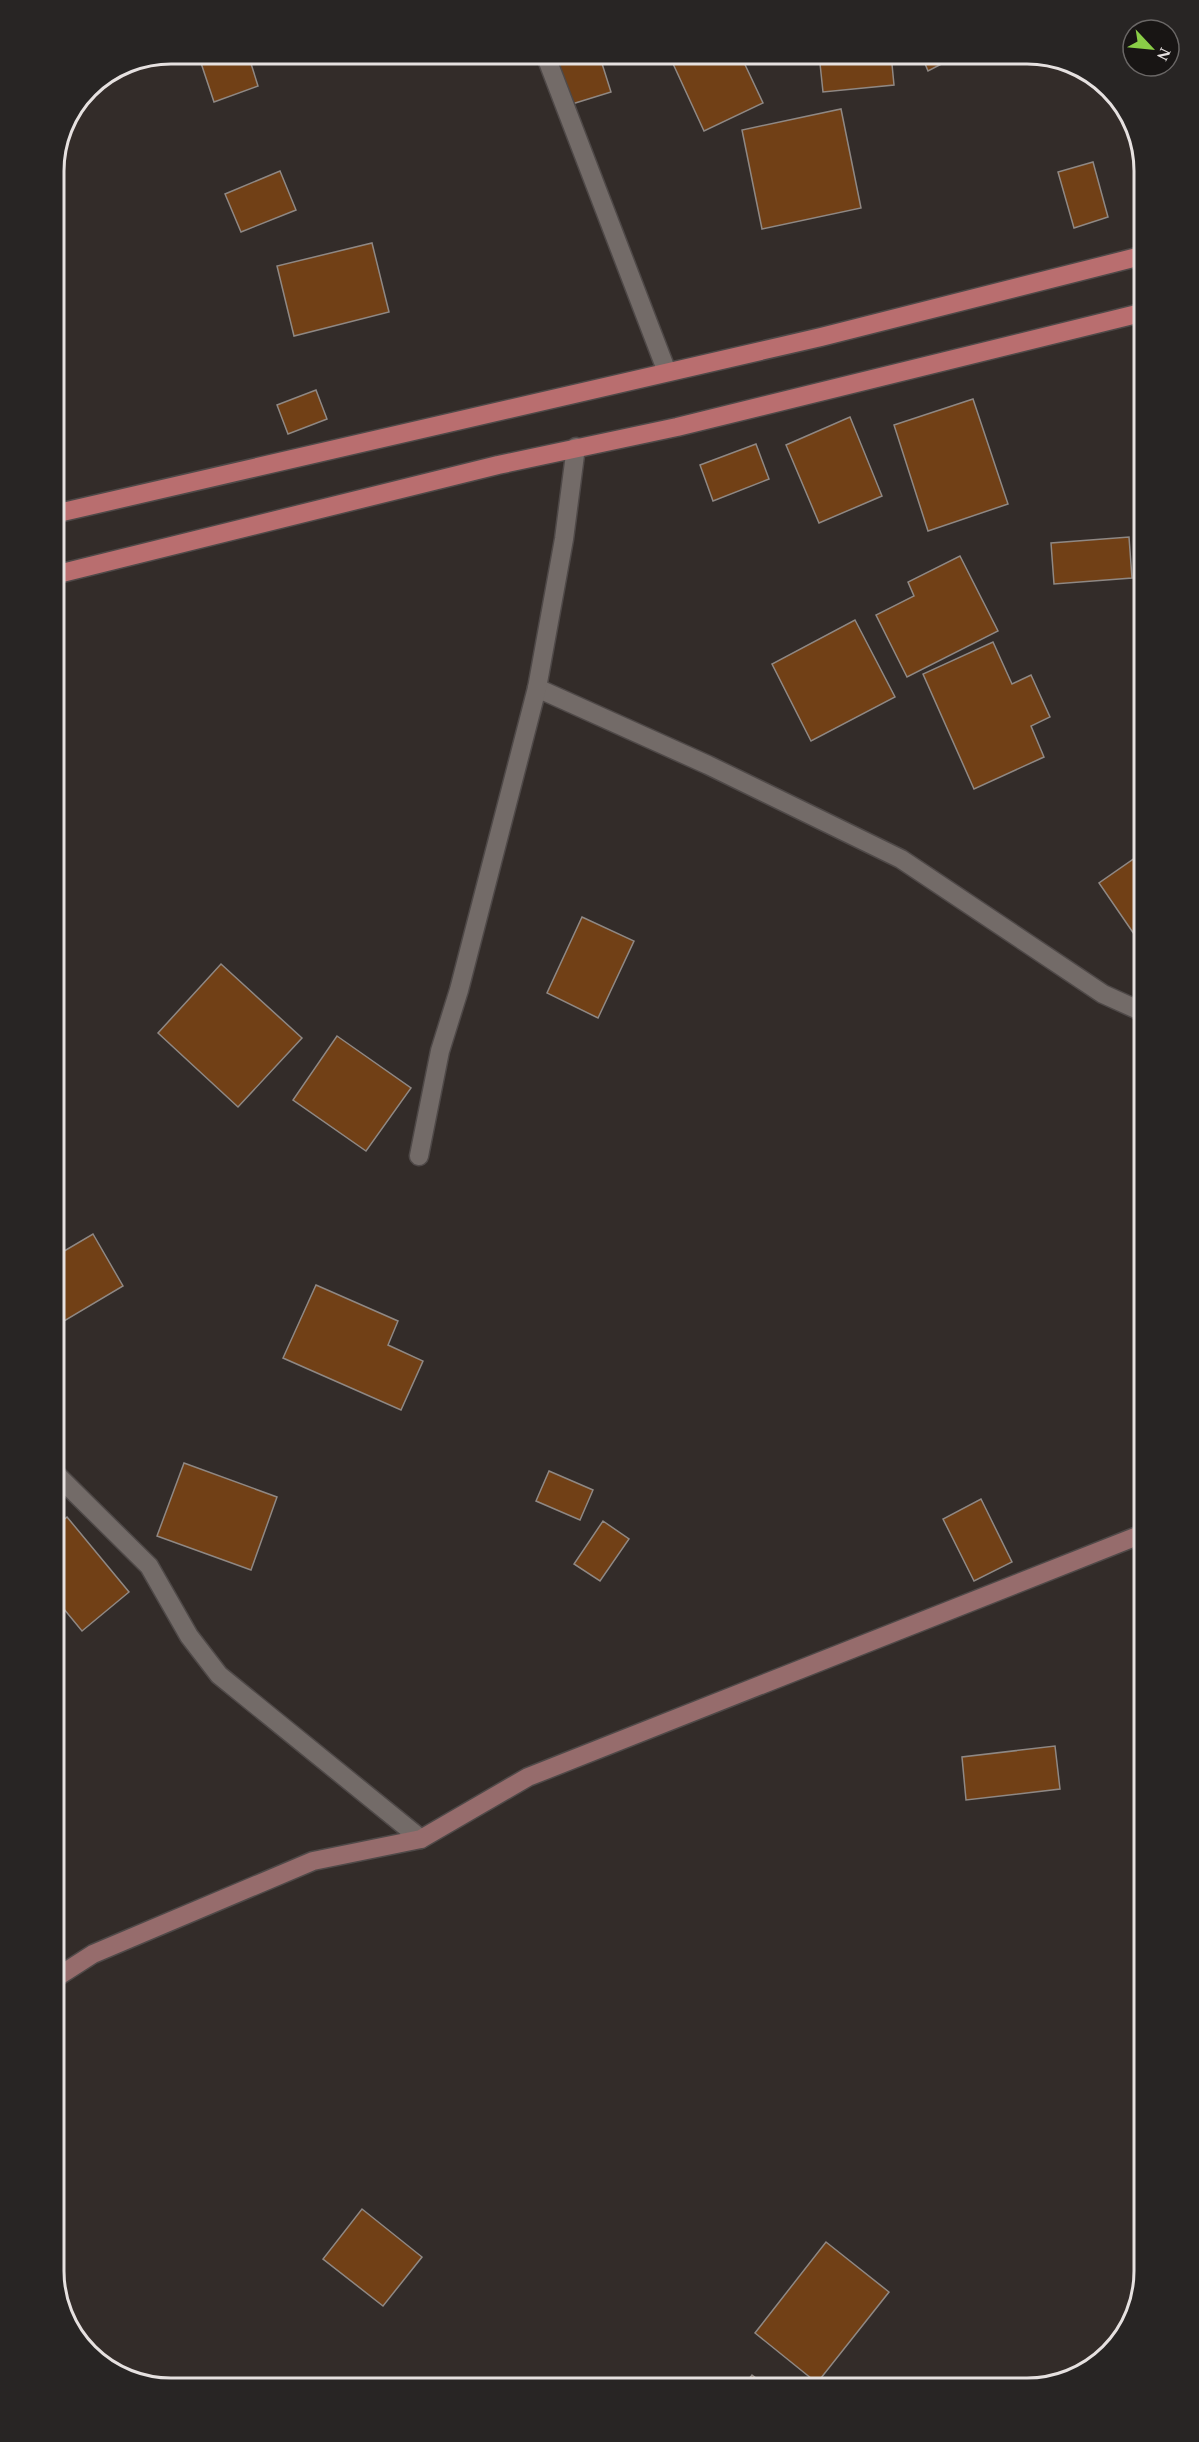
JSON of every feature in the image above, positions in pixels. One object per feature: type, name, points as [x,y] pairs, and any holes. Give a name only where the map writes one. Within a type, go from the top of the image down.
[{"type":"main road","points":[[65,511],[821,337],[1134,258]]},
{"type":"main road","points":[[65,572],[228,530],[576,447],[677,427],[1134,315]]},
{"type":"main road","points":[[64,1972],[93,1954],[314,1861],[421,1839],[528,1777],[1134,1537]]},
{"type":"street","points":[[549,65],[668,372]]},
{"type":"street","points":[[419,1156],[440,1052],[459,990],[537,688],[564,539],[576,447]]},
{"type":"street","points":[[537,688],[708,765],[901,860],[1103,994],[1134,1007]]},
{"type":"street","points":[[64,1482],[149,1566],[189,1636],[219,1675],[421,1839]]},
{"type":"building","points":[[202,65],[251,65],[258,86],[214,102]]},
{"type":"building","points":[[559,65],[602,65],[611,92],[572,104]]},
{"type":"building","points":[[674,65],[745,65],[763,103],[704,131]]},
{"type":"building","points":[[820,65],[892,65],[894,85],[823,92]]},
{"type":"building","points":[[926,65],[940,65],[928,71]]},
{"type":"building","points":[[841,109],[861,208],[762,229],[742,130]]},
{"type":"building","points":[[1093,162],[1108,217],[1074,228],[1058,172]]},
{"type":"building","points":[[280,171],[296,210],[241,232],[225,194]]},
{"type":"building","points":[[372,243],[389,312],[294,336],[277,266]]},
{"type":"building","points":[[316,390],[327,419],[288,434],[277,405]]},
{"type":"building","points":[[973,399],[1008,504],[928,531],[894,425]]},
{"type":"building","points":[[850,417],[882,496],[819,523],[786,445]]},
{"type":"building","points":[[756,444],[769,479],[713,501],[700,465]]},
{"type":"building","points":[[1129,537],[1132,578],[1054,584],[1051,543]]},
{"type":"building","points":[[960,556],[998,631],[907,677],[876,615],[914,596],[908,582]]},
{"type":"building","points":[[855,620],[895,697],[811,741],[772,664]]},
{"type":"building","points":[[993,642],[1012,684],[1031,675],[1050,717],[1031,726],[1044,757],[974,789],[923,674]]},
{"type":"building","points":[[1134,859],[1134,934],[1099,883]]},
{"type":"building","points":[[582,917],[634,941],[598,1018],[547,993]]},
{"type":"building","points":[[221,964],[302,1038],[238,1107],[158,1033]]},
{"type":"building","points":[[337,1036],[411,1088],[366,1151],[293,1100]]},
{"type":"building","points":[[93,1234],[123,1286],[64,1321],[64,1251]]},
{"type":"building","points":[[316,1285],[398,1321],[388,1345],[423,1361],[401,1410],[283,1358]]},
{"type":"building","points":[[184,1463],[277,1497],[251,1570],[157,1536]]},
{"type":"building","points":[[549,1471],[593,1490],[580,1520],[536,1501]]},
{"type":"building","points":[[981,1499],[1012,1562],[974,1581],[943,1519]]},
{"type":"building","points":[[67,1517],[129,1592],[82,1631],[64,1610],[64,1519]]},
{"type":"building","points":[[603,1521],[629,1539],[600,1581],[574,1564]]},
{"type":"building","points":[[1055,1746],[1060,1789],[966,1800],[962,1757]]},
{"type":"building","points":[[362,2209],[422,2257],[383,2306],[323,2259]]},
{"type":"building","points":[[826,2242],[889,2292],[821,2378],[810,2378],[755,2333]]}]
